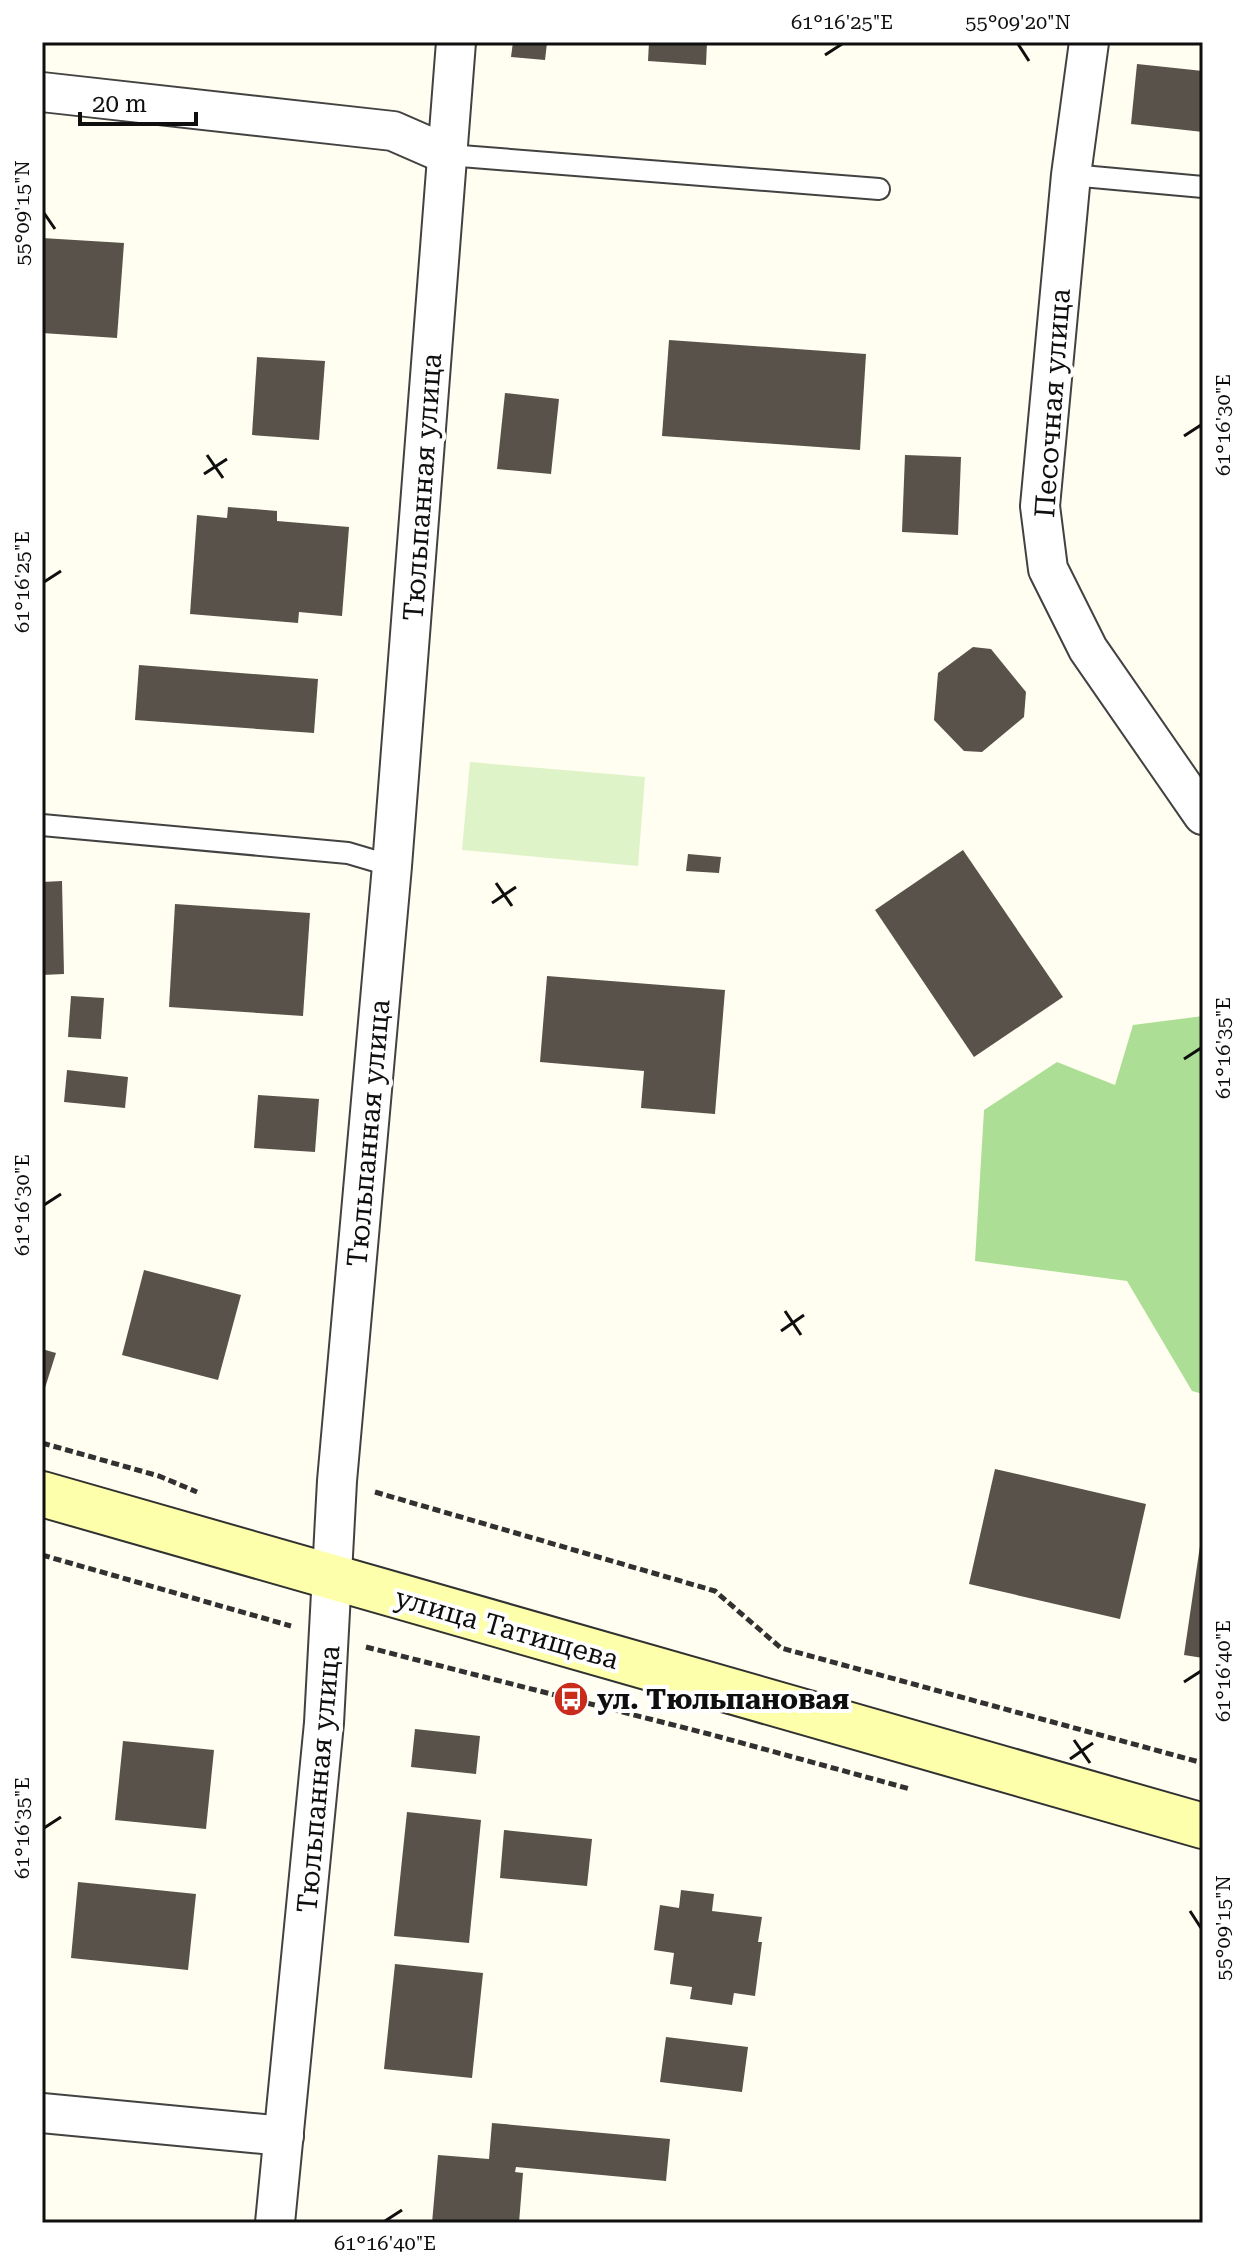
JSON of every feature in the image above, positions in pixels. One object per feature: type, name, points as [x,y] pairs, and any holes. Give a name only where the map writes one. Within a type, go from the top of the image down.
[{"type":"street","name":"Тюльпанная улица","points":[[275,2223],[331,1637],[337,1481],[392,866],[456,42]]},
{"type":"street","name":"Песочная улица","points":[[1089,42],[1071,175],[1040,506],[1048,569],[1088,649],[1203,815]]},
{"type":"street","points":[[42,92],[393,131],[448,155]]},
{"type":"street","name":"улица Татищева","points":[[42,1494],[1203,1826]]},
{"type":"street","points":[[42,2113],[284,2136]]},
{"type":"lane","points":[[448,155],[879,189]]},
{"type":"lane","points":[[1071,175],[1203,187]]},
{"type":"lane","points":[[42,825],[348,853],[392,866]]},
{"type":"path","points":[[42,1443],[159,1476],[203,1494]]},
{"type":"path","points":[[337,1481],[715,1591],[781,1648],[1203,1763]]},
{"type":"path","points":[[42,1555],[331,1637],[910,1789]]},
{"type":"green space","points":[[470,762],[645,777],[638,866],[462,850]]},
{"type":"green space","points":[[1203,1016],[1203,1394],[1192,1391],[1127,1281],[975,1261],[984,1110],[1057,1062],[1115,1085],[1133,1025]]},
{"type":"building","points":[[513,42],[547,43],[545,60],[511,57]]},
{"type":"building","points":[[649,42],[707,42],[706,65],[648,61]]},
{"type":"building","points":[[1137,64],[1203,71],[1203,132],[1131,124]]},
{"type":"building","points":[[42,238],[124,243],[117,338],[42,333]]},
{"type":"building","points":[[669,340],[866,354],[860,450],[662,436]]},
{"type":"building","points":[[257,357],[325,361],[319,440],[252,435]]},
{"type":"building","points":[[505,393],[559,399],[551,474],[497,469]]},
{"type":"building","points":[[905,455],[961,457],[958,535],[902,532]]},
{"type":"building","points":[[228,507],[277,511],[277,521],[349,527],[342,616],[299,612],[298,623],[190,614],[197,515],[227,518]]},
{"type":"building","points":[[973,647],[991,649],[1026,692],[1024,717],[982,752],[964,751],[934,720],[938,673]]},
{"type":"building","points":[[139,665],[318,679],[314,733],[135,720]]},
{"type":"building","points":[[963,850],[1063,997],[974,1057],[875,910]]},
{"type":"building","points":[[688,854],[721,857],[719,873],[686,871]]},
{"type":"building","points":[[62,881],[64,974],[42,975],[42,882]]},
{"type":"building","points":[[175,904],[310,913],[303,1016],[169,1007]]},
{"type":"building","points":[[547,976],[725,990],[715,1114],[641,1108],[644,1071],[540,1062]]},
{"type":"building","points":[[71,996],[104,998],[101,1039],[68,1037]]},
{"type":"building","points":[[67,1070],[128,1077],[125,1108],[64,1102]]},
{"type":"building","points":[[258,1095],[319,1099],[315,1152],[254,1148]]},
{"type":"building","points":[[144,1270],[241,1295],[218,1380],[122,1355]]},
{"type":"building","points":[[42,1349],[56,1353],[45,1388],[42,1387]]},
{"type":"building","points":[[995,1469],[1146,1504],[1120,1619],[969,1584]]},
{"type":"building","points":[[1203,1539],[1203,1658],[1184,1655]]},
{"type":"building","points":[[415,1729],[480,1736],[476,1774],[411,1767]]},
{"type":"building","points":[[123,1741],[214,1750],[206,1829],[115,1820]]},
{"type":"building","points":[[407,1812],[481,1820],[469,1943],[394,1936]]},
{"type":"building","points":[[504,1830],[592,1839],[587,1886],[500,1878]]},
{"type":"building","points":[[78,1882],[196,1894],[188,1970],[71,1958]]},
{"type":"building","points":[[681,1890],[714,1894],[712,1911],[762,1917],[755,1996],[734,1993],[732,2005],[690,1999],[692,1987],[670,1984],[674,1953],[654,1950],[660,1905],[679,1908]]},
{"type":"building","points":[[395,1964],[483,1973],[472,2078],[384,2069]]},
{"type":"building","points":[[666,2037],[748,2047],[742,2092],[660,2082]]},
{"type":"building","points":[[492,2123],[670,2139],[666,2181],[516,2167],[515,2172],[523,2173],[519,2223],[432,2223],[438,2155],[489,2159]]},
{"type":"place","name":"ул. Тюльпановая","points":[[571,1699]]}]
